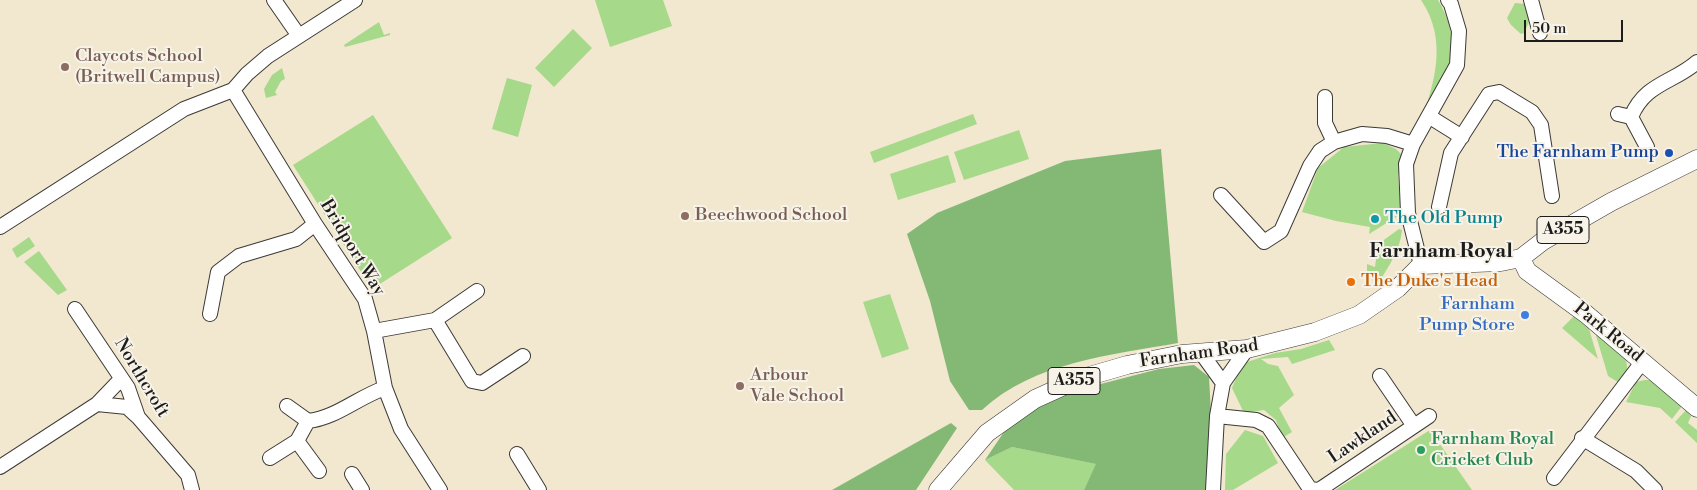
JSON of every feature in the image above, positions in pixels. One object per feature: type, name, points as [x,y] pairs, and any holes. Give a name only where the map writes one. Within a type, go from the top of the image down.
[{"type":"main road","name":"A355","points":[[1421,266],[1502,262],[1521,258],[1543,242],[1611,202],[1697,159]]},
{"type":"main road","name":"Park Road","points":[[1521,258],[1527,271],[1643,361],[1697,408]]},
{"type":"main road","name":"Farnham Road","points":[[938,490],[987,433],[1035,399],[1079,379],[1127,365],[1182,354],[1202,354],[1247,349],[1315,332],[1359,315],[1398,288],[1421,266]]},
{"type":"street","points":[[274,0],[298,36]]},
{"type":"street","points":[[0,227],[184,109],[233,90],[247,74],[268,56],[355,0]]},
{"type":"street","points":[[1531,0],[1540,33]]},
{"type":"street","points":[[1421,266],[1408,213],[1406,164],[1413,144],[1430,117],[1457,65],[1459,32],[1451,1]]},
{"type":"street","points":[[1647,147],[1624,115],[1636,106],[1646,92],[1697,62]]},
{"type":"street","name":"Bridport Way","points":[[233,90],[315,224],[365,299],[374,331],[385,388],[401,429],[440,490]]},
{"type":"street","points":[[1439,206],[1451,153],[1489,94],[1499,92],[1532,112],[1541,125],[1552,196]]},
{"type":"street","points":[[1325,97],[1326,123],[1334,142]]},
{"type":"street","points":[[1430,117],[1462,137]]},
{"type":"street","points":[[1221,195],[1264,242],[1281,231],[1310,166],[1320,151],[1334,142],[1362,134],[1387,136],[1413,144]]},
{"type":"street","points":[[210,314],[219,299],[218,272],[240,256],[296,239],[315,224]]},
{"type":"street","points":[[374,331],[435,320],[476,291]]},
{"type":"street","name":"Northcroft","points":[[75,309],[128,388],[138,417],[188,476],[192,490]]},
{"type":"street","points":[[435,320],[472,381],[482,384],[523,356]]},
{"type":"street","points":[[1213,490],[1217,416],[1223,383],[1247,349]]},
{"type":"street","points":[[1202,354],[1223,383]]},
{"type":"street","points":[[1554,478],[1582,438],[1643,361]]},
{"type":"street","points":[[1380,376],[1414,426]]},
{"type":"street","points":[[1,464],[97,404],[121,379]]},
{"type":"street","points":[[287,406],[308,421],[322,419],[360,398],[385,388]]},
{"type":"street","points":[[97,404],[127,407],[138,417]]},
{"type":"street","name":"Lawkland","points":[[1217,416],[1256,420],[1268,426],[1310,489],[1318,490],[1429,416]]},
{"type":"street","points":[[270,458],[297,441],[308,421]]},
{"type":"street","points":[[1582,438],[1636,471],[1655,490]]},
{"type":"street","points":[[297,441],[319,471]]},
{"type":"street","points":[[517,454],[534,489]]},
{"type":"street","points":[[352,474],[362,490]]},
{"type":"green space","points":[[595,0],[663,0],[672,26],[610,47]]},
{"type":"green space","points":[[1421,0],[1438,0],[1447,18],[1452,49],[1444,78],[1420,124],[1434,77],[1437,46],[1429,15]]},
{"type":"green space","points":[[1515,3],[1526,4],[1530,20],[1524,33],[1521,34],[1511,25],[1507,18]]},
{"type":"green space","points":[[379,22],[384,35],[390,33],[390,35],[345,47],[344,45]]},
{"type":"green space","points":[[573,29],[592,48],[554,87],[535,68]]},
{"type":"green space","points":[[282,68],[285,79],[281,81],[275,92],[277,95],[266,98],[264,89],[272,75]]},
{"type":"green space","points":[[507,78],[532,85],[518,137],[492,129]]},
{"type":"green space","points":[[973,114],[977,124],[874,163],[870,152]]},
{"type":"green space","points":[[373,115],[452,238],[372,289],[293,165]]},
{"type":"green space","points":[[1019,130],[1029,159],[964,180],[954,152]]},
{"type":"green space","points":[[1383,143],[1396,149],[1403,156],[1398,176],[1401,214],[1369,234],[1370,227],[1302,212],[1318,168],[1344,147]]},
{"type":"green space","points":[[1161,149],[1178,343],[1100,357],[1049,371],[1025,381],[1003,394],[982,410],[969,410],[950,381],[930,301],[907,234],[937,213],[1065,161]]},
{"type":"green space","points":[[948,155],[956,182],[898,200],[890,174]]},
{"type":"green space","points":[[1399,229],[1402,230],[1399,245],[1378,284],[1367,275],[1367,264],[1375,267],[1377,252],[1370,250]]},
{"type":"green space","points":[[29,237],[35,246],[17,258],[12,249]]},
{"type":"green space","points":[[39,251],[67,290],[58,295],[24,262]]},
{"type":"green space","points":[[890,294],[909,349],[882,358],[863,302]]},
{"type":"green space","points":[[1574,316],[1589,329],[1598,359],[1562,328]]},
{"type":"green space","points":[[1595,332],[1626,359],[1628,375],[1621,384],[1608,376]]},
{"type":"green space","points":[[1329,340],[1335,350],[1292,364],[1288,357],[1261,359],[1268,364],[1278,366],[1294,395],[1279,408],[1292,432],[1282,438],[1276,420],[1264,410],[1244,413],[1232,388],[1239,371],[1247,362]]},
{"type":"green space","points":[[1194,365],[1209,377],[1212,431],[1208,490],[1084,490],[1096,464],[1012,447],[985,460],[1008,426],[1058,395],[1159,369]]},
{"type":"green space","points":[[1653,380],[1682,406],[1672,419],[1660,408],[1626,402],[1636,382]]},
{"type":"green space","points":[[1686,410],[1691,416],[1688,423],[1697,430],[1697,443],[1675,422]]},
{"type":"green space","points":[[951,423],[957,428],[916,490],[832,490]]},
{"type":"green space","points":[[1245,430],[1263,436],[1278,463],[1233,490],[1225,490],[1226,454]]},
{"type":"green space","name":"Farnham Royal Cricket Club","points":[[1430,430],[1472,490],[1335,490]]},
{"type":"green space","points":[[1012,447],[1097,464],[1084,490],[1014,490],[985,460]]},
{"type":"place","name":"Claycots School (Britwell Campus)","points":[[65,67]]},
{"type":"place","name":"The Farnham Pump","points":[[1669,153]]},
{"type":"place","name":"Beechwood School","points":[[685,216]]},
{"type":"place","name":"The Old Pump","points":[[1375,219]]},
{"type":"place","name":"The Duke's Head","points":[[1351,282]]},
{"type":"place","name":"Farnham Pump Store","points":[[1525,315]]},
{"type":"place","name":"Arbour Vale School","points":[[740,386]]},
{"type":"place","name":"Farnham Royal Cricket Club","points":[[1421,450]]},
{"type":"district","name":"Farnham Royal","points":[[1441,252]]}]
